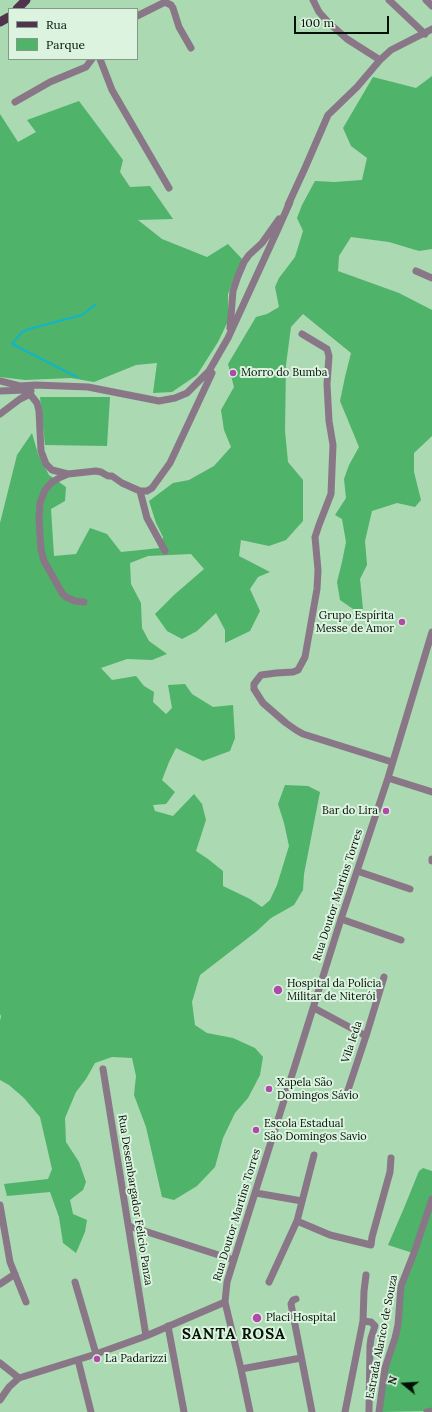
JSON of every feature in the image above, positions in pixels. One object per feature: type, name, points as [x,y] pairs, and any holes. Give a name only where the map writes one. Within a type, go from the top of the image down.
[{"type":"main road","points":[[18,8],[26,0]]},
{"type":"street","points":[[313,0],[323,16],[338,31],[347,39],[380,60]]},
{"type":"street","points":[[389,0],[425,34]]},
{"type":"street","points":[[426,0],[432,6]]},
{"type":"street","points":[[138,15],[166,1],[173,8],[179,27],[191,48]]},
{"type":"street","points":[[0,391],[88,387],[159,401],[175,398],[187,393],[209,371],[228,338],[278,230],[328,115],[357,87],[380,60],[391,50],[425,34],[432,29]]},
{"type":"street","points":[[15,102],[50,82],[86,67],[91,60]]},
{"type":"street","points":[[100,60],[112,90],[170,188]]},
{"type":"street","points":[[228,338],[231,323],[233,291],[244,262],[277,224],[290,202]]},
{"type":"street","points":[[416,271],[432,278]]},
{"type":"street","points":[[302,334],[326,349],[329,356],[327,384],[329,421],[333,444],[331,494],[318,525],[315,537],[318,570],[317,589],[305,657],[298,670],[293,672],[276,672],[261,675],[254,684],[254,689],[263,702],[286,723],[303,734],[392,762]]},
{"type":"street","points":[[32,390],[39,411],[41,451],[46,464],[52,470],[68,474],[102,472],[140,491],[147,491],[152,488],[170,463],[212,373],[209,371]]},
{"type":"street","points":[[0,381],[32,390]]},
{"type":"street","points":[[0,414],[32,390]]},
{"type":"street","points":[[68,474],[52,482],[41,497],[39,520],[40,550],[58,587],[66,596],[75,601],[84,602]]},
{"type":"street","points":[[140,491],[147,518],[165,551]]},
{"type":"street","name":"Rua Doutor Martins Torres","points":[[250,1412],[225,1302],[227,1282],[341,919],[388,778],[430,643],[432,632]]},
{"type":"street","points":[[388,778],[432,792]]},
{"type":"street","points":[[357,871],[410,889]]},
{"type":"street","points":[[341,919],[402,940]]},
{"type":"street","name":"Vila Ieda","points":[[348,1090],[384,977]]},
{"type":"street","points":[[314,1008],[366,1036]]},
{"type":"street","name":"Rua Desembargador Felício Panza","points":[[103,1069],[146,1336]]},
{"type":"street","points":[[269,1282],[297,1221],[314,1156]]},
{"type":"street","points":[[297,1221],[330,1235],[371,1245],[390,1172],[391,1158]]},
{"type":"street","points":[[256,1193],[302,1201]]},
{"type":"street","name":"Estrada Alarico de Souza","points":[[379,1412],[385,1368],[398,1325],[401,1286],[432,1199]]},
{"type":"street","points":[[0,1205],[7,1246],[15,1274],[26,1302]]},
{"type":"street","points":[[128,1226],[234,1260]]},
{"type":"street","points":[[0,1284],[15,1274]]},
{"type":"street","points":[[345,1412],[364,1321],[364,1291],[366,1275]]},
{"type":"street","points":[[75,1282],[96,1354]]},
{"type":"street","points":[[296,1299],[293,1300],[291,1304],[312,1412]]},
{"type":"street","points":[[0,1400],[9,1387],[20,1378],[96,1354],[146,1336],[225,1302]]},
{"type":"street","name":"Estrada Alarico de Souza","points":[[364,1321],[371,1322],[375,1326],[370,1346],[369,1412]]},
{"type":"street","points":[[168,1326],[184,1412]]},
{"type":"street","points":[[241,1369],[301,1358]]},
{"type":"street","points":[[78,1360],[91,1412]]},
{"type":"street","points":[[0,1363],[20,1378]]},
{"type":"street","points":[[427,1412],[432,1411]]},
{"type":"green space","points":[[432,76],[432,249],[419,251],[389,242],[351,237],[339,256],[338,271],[399,293],[432,310],[432,436],[414,453],[414,472],[421,500],[415,507],[397,503],[372,511],[365,541],[367,565],[360,579],[363,609],[353,609],[340,600],[337,582],[346,542],[342,519],[335,515],[346,498],[344,479],[349,465],[359,447],[340,401],[351,353],[303,314],[291,327],[286,365],[285,431],[288,462],[303,480],[303,521],[286,540],[269,546],[241,540],[239,556],[270,572],[258,577],[250,589],[260,611],[250,631],[225,643],[225,630],[216,613],[197,631],[182,639],[167,631],[155,614],[204,569],[191,554],[148,556],[130,563],[131,584],[141,603],[142,628],[149,641],[167,654],[152,660],[127,659],[101,668],[112,680],[136,676],[144,686],[154,692],[153,702],[166,714],[172,708],[168,685],[185,684],[192,694],[213,707],[233,705],[235,738],[230,751],[203,761],[176,748],[162,780],[175,792],[166,804],[153,805],[155,811],[173,816],[194,794],[202,804],[206,820],[196,851],[223,871],[223,886],[250,899],[262,907],[270,900],[277,885],[289,846],[278,804],[285,785],[308,786],[320,792],[304,874],[303,890],[294,905],[271,918],[257,931],[200,975],[192,1002],[195,1025],[207,1033],[233,1038],[255,1048],[263,1057],[260,1075],[248,1098],[235,1113],[223,1138],[215,1167],[197,1186],[174,1200],[162,1197],[146,1127],[134,1095],[136,1076],[132,1058],[112,1057],[95,1063],[86,1079],[76,1092],[65,1118],[66,1142],[79,1162],[86,1182],[83,1190],[70,1200],[73,1214],[87,1220],[85,1232],[76,1253],[63,1243],[59,1217],[50,1192],[7,1196],[4,1184],[48,1179],[52,1169],[40,1117],[24,1098],[9,1085],[0,1080],[0,523],[17,455],[32,433],[38,454],[49,475],[66,487],[65,501],[51,509],[54,556],[76,554],[90,528],[107,534],[121,552],[160,548],[163,537],[156,523],[149,501],[173,483],[189,480],[214,466],[231,447],[224,430],[221,410],[234,387],[228,364],[256,317],[267,314],[279,307],[275,287],[279,278],[295,257],[303,231],[297,218],[315,181],[334,182],[362,180],[367,158],[351,146],[343,128],[373,77],[416,88]]},
{"type":"green space","points":[[79,101],[123,160],[120,172],[130,187],[150,186],[173,219],[138,220],[162,239],[207,257],[228,244],[242,259],[228,294],[228,321],[218,342],[197,375],[172,392],[153,393],[157,363],[136,365],[94,382],[71,378],[25,380],[0,377],[0,114],[18,142],[36,132],[27,120]]},
{"type":"green space","points":[[40,397],[110,397],[107,446],[45,445]]},
{"type":"green space","points":[[423,1168],[432,1171],[432,1411],[379,1412],[399,1302],[413,1253],[388,1245],[419,1171]]},
{"type":"waterway","points":[[77,377],[12,344],[22,332],[82,315],[96,304]]},
{"type":"place","name":"Morro do Bumba","points":[[233,373]]},
{"type":"place","name":"Grupo Espírita Messe de Amor","points":[[402,622]]},
{"type":"place","name":"Bar do Lira","points":[[386,811]]},
{"type":"place","name":"Hospital da Polícia Militar de Niterói","points":[[278,990]]},
{"type":"place","name":"Xapela São Domingos Sávio","points":[[269,1089]]},
{"type":"place","name":"Escola Estadual São Domingos Savio","points":[[256,1130]]},
{"type":"place","name":"Placi Hospital","points":[[257,1318]]},
{"type":"place","name":"La Padarizzi","points":[[97,1359]]},
{"type":"district","name":"SANTA ROSA","points":[[234,1335]]}]
